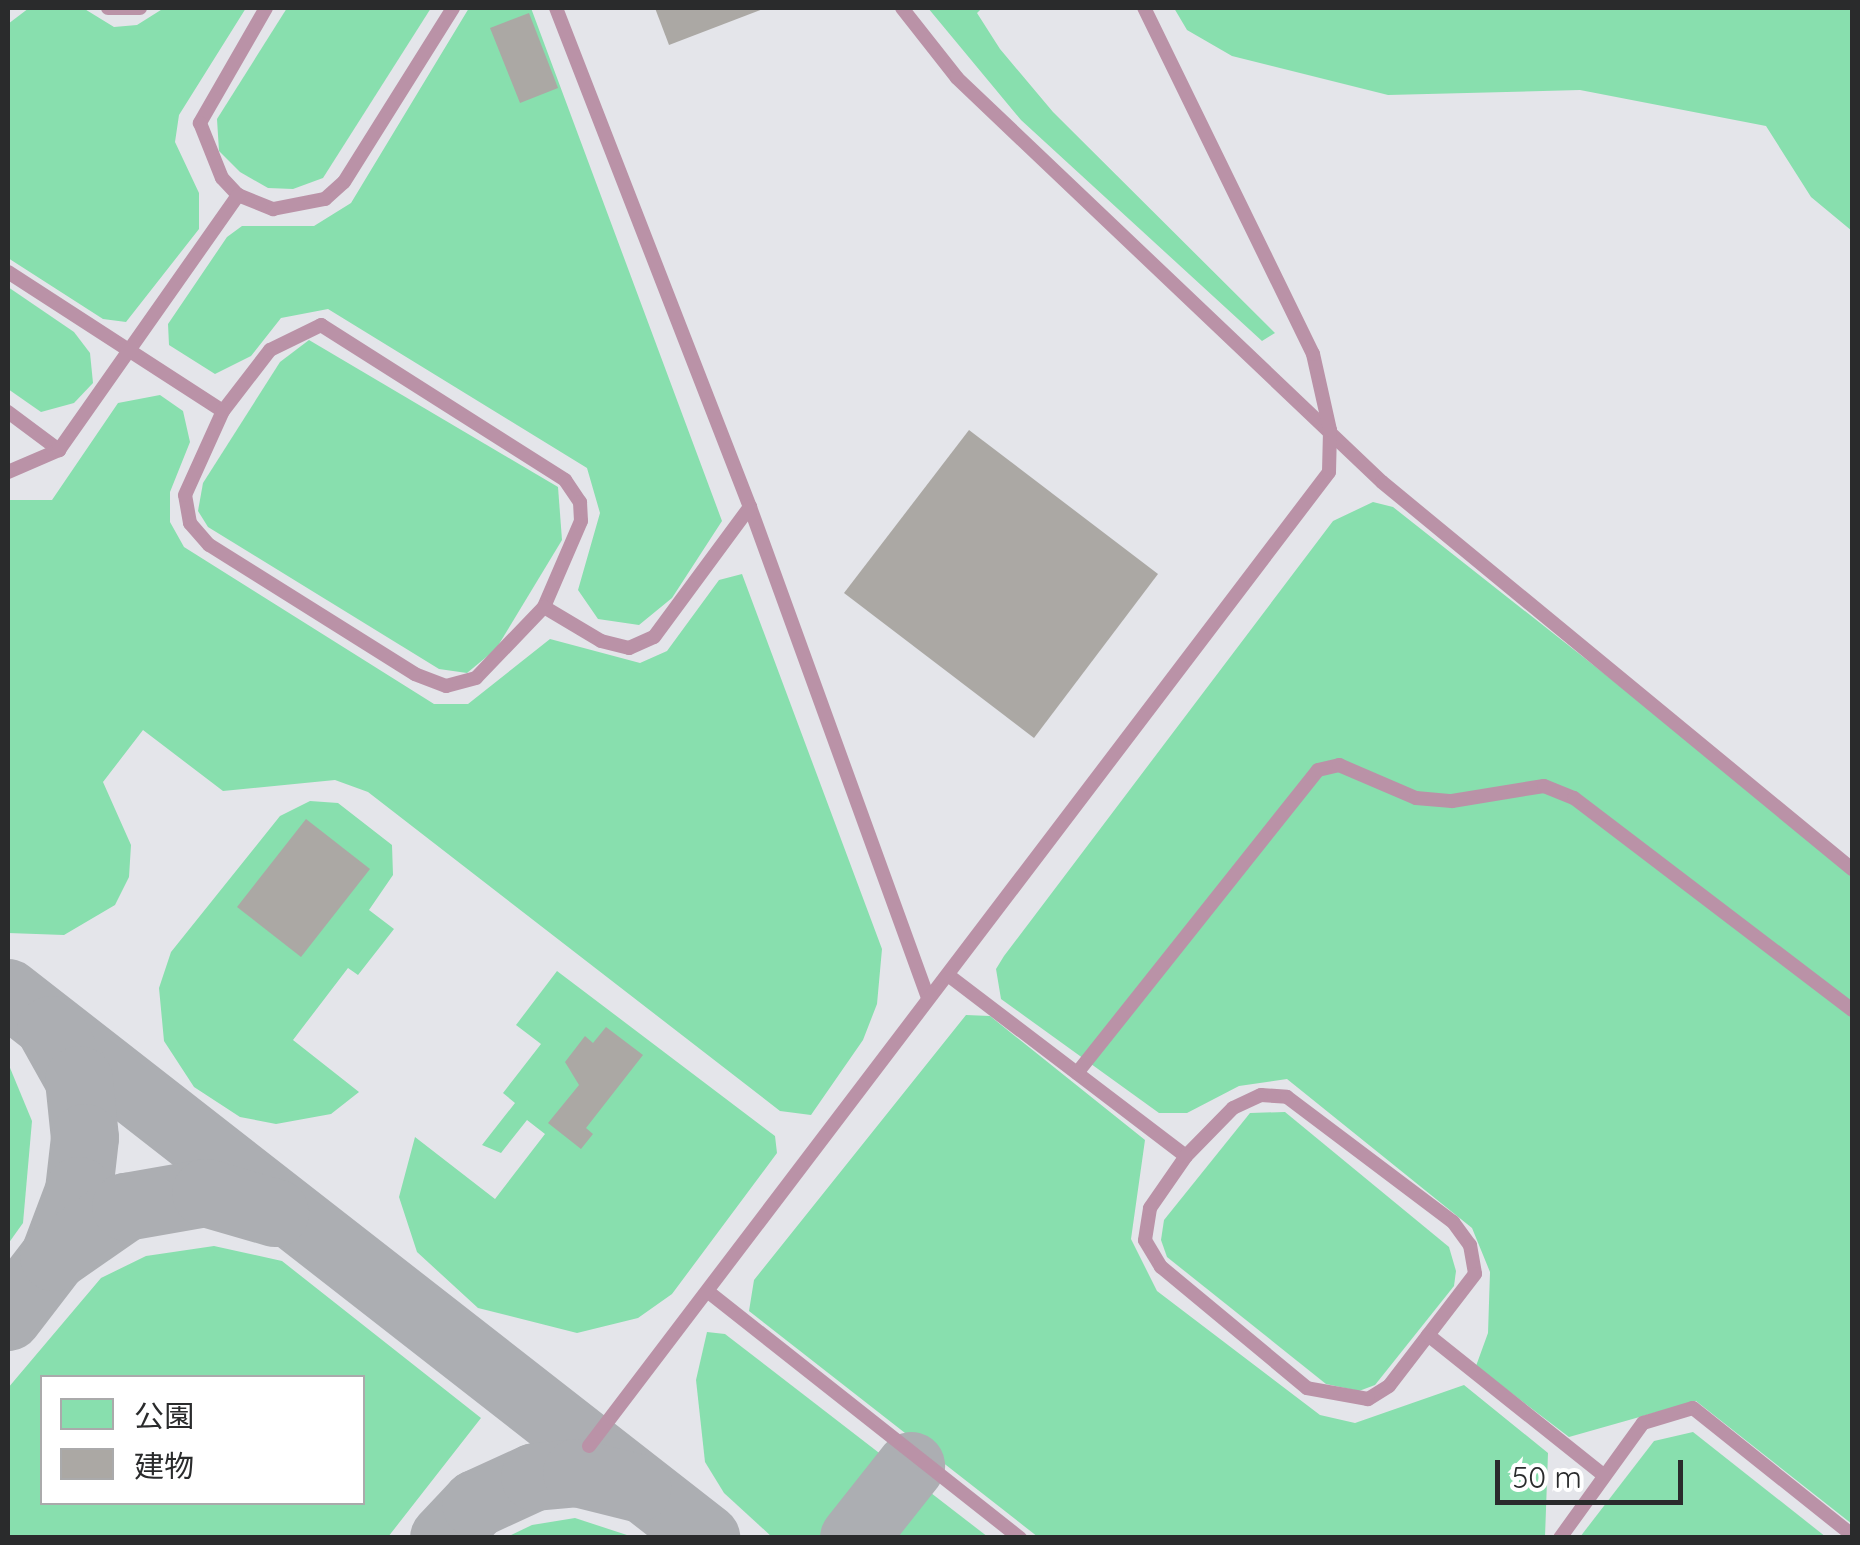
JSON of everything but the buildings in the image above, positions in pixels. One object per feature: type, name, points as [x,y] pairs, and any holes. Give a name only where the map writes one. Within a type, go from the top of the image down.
[{"type":"lane","points":[[108,8],[140,8]]},
{"type":"lane","points":[[266,8],[200,124],[204,147],[238,195],[273,208],[325,199],[344,182],[453,8]]},
{"type":"lane","points":[[556,8],[750,506],[928,998]]},
{"type":"lane","points":[[902,8],[957,78],[1382,482],[1852,869]]},
{"type":"lane","points":[[588,1446],[711,1294],[928,998],[1329,472],[1330,430],[1313,354],[1144,8]]},
{"type":"lane","points":[[8,472],[59,450],[238,195]]},
{"type":"lane","points":[[8,272],[223,411]]},
{"type":"lane","points":[[321,325],[350,338],[566,480],[581,521],[544,607],[476,678],[446,686],[415,674],[210,545],[190,523],[186,495],[223,411],[270,350],[296,331],[321,325]]},
{"type":"lane","points":[[8,412],[59,450]]},
{"type":"lane","points":[[544,607],[601,640],[629,648],[654,638],[750,506]]},
{"type":"lane","points":[[1078,1073],[1318,770],[1339,765],[1416,798],[1452,802],[1544,786],[1574,798],[1852,1010]]},
{"type":"lane","points":[[948,975],[1186,1156]]},
{"type":"lane","points":[[1261,1095],[1302,1108],[1453,1222],[1470,1245],[1474,1274],[1389,1386],[1368,1399],[1307,1388],[1161,1267],[1146,1240],[1150,1208],[1186,1156],[1233,1108],[1261,1095]]},
{"type":"lane","points":[[711,1294],[1020,1538]]},
{"type":"lane","points":[[1428,1335],[1602,1474]]},
{"type":"lane","points":[[1560,1538],[1602,1474],[1643,1423],[1693,1408],[1852,1535]]},
{"type":"green space","points":[[29,8],[83,8],[114,27],[137,25],[164,8],[246,8],[179,115],[175,142],[199,193],[199,229],[126,322],[103,319],[8,258],[8,24]]},
{"type":"green space","points":[[287,8],[431,8],[323,178],[293,189],[268,188],[240,172],[219,151],[217,119]]},
{"type":"green space","points":[[469,8],[531,8],[722,521],[672,598],[639,625],[598,619],[578,590],[600,513],[587,468],[328,309],[281,318],[251,356],[215,374],[169,345],[168,324],[227,237],[242,226],[314,226],[351,203]]},
{"type":"green space","points":[[928,8],[982,8],[977,13],[1000,49],[1053,112],[1275,333],[1262,341],[1021,120]]},
{"type":"green space","points":[[1174,8],[1852,8],[1852,231],[1811,197],[1766,126],[1580,90],[1388,95],[1232,56],[1187,30]]},
{"type":"green space","points":[[8,287],[74,332],[90,353],[93,383],[74,403],[41,412],[8,389]]},
{"type":"green space","points":[[309,340],[558,487],[562,540],[496,649],[467,673],[439,669],[208,527],[198,511],[203,483],[280,362]]},
{"type":"green space","points":[[160,395],[183,411],[190,442],[170,492],[170,522],[184,547],[434,704],[468,704],[550,639],[640,663],[667,651],[719,580],[742,574],[882,949],[877,1004],[863,1040],[811,1115],[780,1111],[368,792],[335,780],[223,791],[143,730],[103,782],[131,845],[129,877],[115,905],[64,935],[8,933],[8,500],[52,500],[118,403]]},
{"type":"green space","points":[[1373,502],[1393,507],[1852,869],[1852,1524],[1696,1401],[1569,1437],[1476,1366],[1488,1333],[1490,1272],[1472,1228],[1287,1079],[1239,1086],[1187,1113],[1159,1113],[1001,999],[996,969],[1004,956],[1333,521]]},
{"type":"green space","points":[[310,801],[338,803],[392,845],[393,875],[369,910],[394,929],[358,975],[348,968],[293,1040],[359,1092],[331,1114],[276,1124],[240,1117],[194,1087],[164,1041],[159,988],[171,952],[280,816]]},
{"type":"green space","points":[[557,971],[775,1136],[777,1153],[672,1294],[638,1318],[577,1333],[478,1308],[417,1252],[399,1197],[415,1137],[495,1199],[545,1134],[527,1120],[501,1153],[482,1145],[515,1103],[503,1093],[541,1044],[516,1025]]},
{"type":"green space","points":[[966,1015],[990,1016],[1145,1140],[1131,1239],[1157,1291],[1320,1415],[1355,1423],[1464,1385],[1548,1453],[1545,1537],[1038,1537],[749,1311],[754,1280]]},
{"type":"green space","points":[[8,1063],[32,1121],[23,1223],[8,1244]]},
{"type":"green space","points":[[1285,1112],[1449,1247],[1456,1271],[1454,1286],[1375,1385],[1359,1391],[1326,1384],[1167,1257],[1161,1240],[1164,1220],[1250,1113]]},
{"type":"green space","points":[[214,1246],[282,1261],[481,1418],[388,1537],[8,1537],[8,1388],[101,1278],[146,1256]]},
{"type":"green space","points":[[707,1332],[725,1334],[988,1537],[772,1537],[724,1493],[705,1462],[696,1380]]},
{"type":"green space","points":[[1693,1432],[1826,1537],[1580,1537],[1654,1441]]},
{"type":"green space","points":[[575,1518],[633,1537],[507,1537],[532,1525]]},
{"type":"taxiway","points":[[8,993],[706,1538]]},
{"type":"taxiway","points":[[51,1030],[79,1080],[85,1138],[79,1191],[54,1257]]},
{"type":"taxiway","points":[[8,1317],[54,1257],[126,1207],[206,1193],[275,1213]]},
{"type":"taxiway","points":[[854,1538],[911,1466]]},
{"type":"taxiway","points":[[444,1538],[476,1504],[535,1477],[577,1473],[637,1488]]}]
